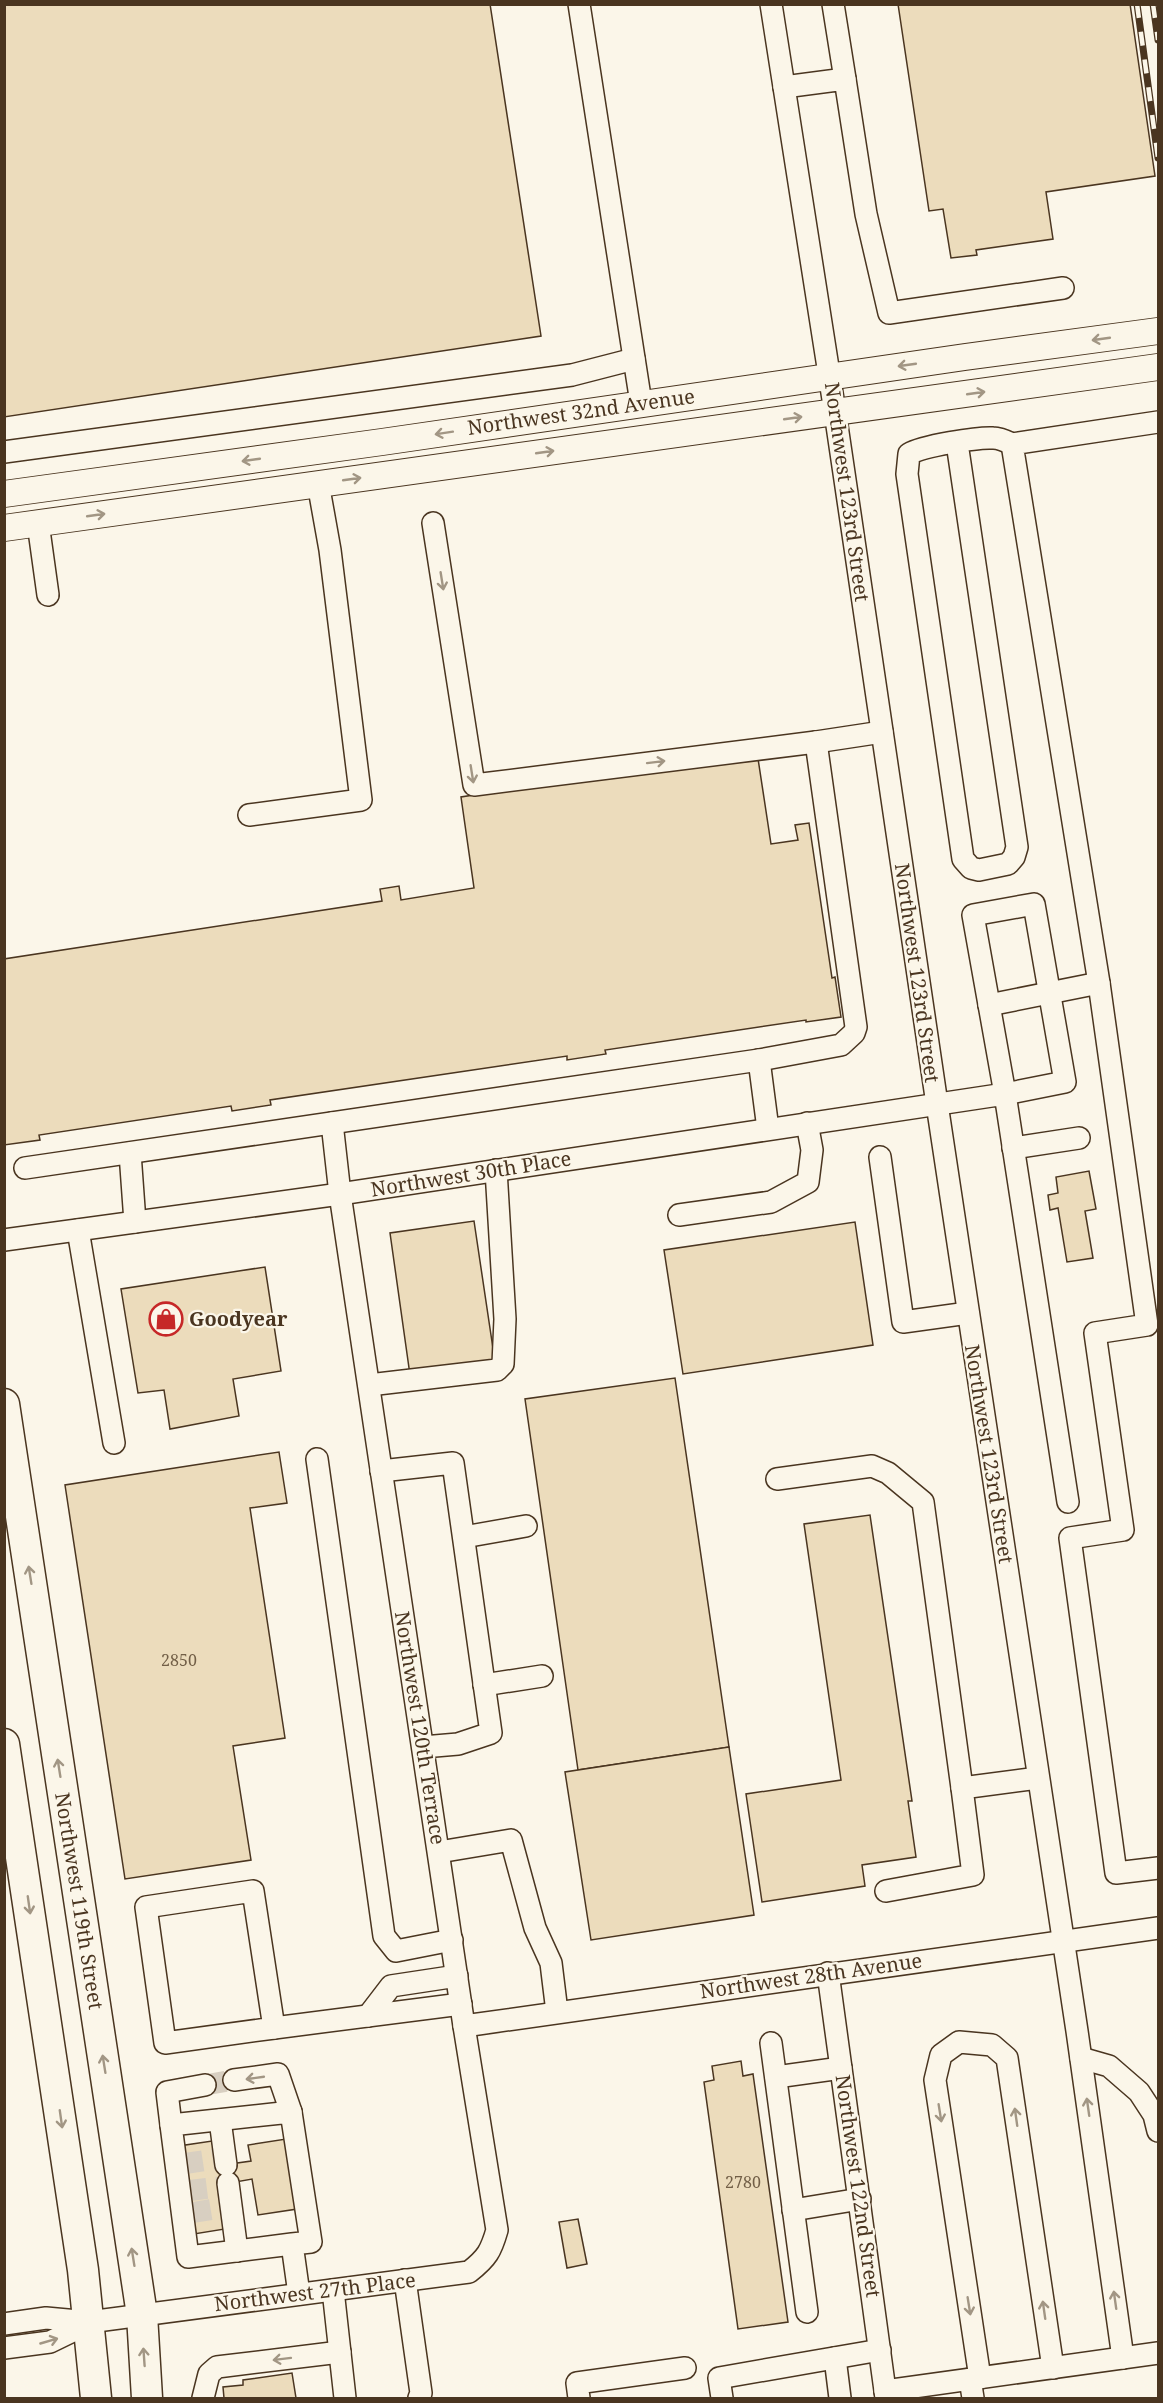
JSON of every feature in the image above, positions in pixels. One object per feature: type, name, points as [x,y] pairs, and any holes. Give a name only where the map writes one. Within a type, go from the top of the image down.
[{"type":"highway","name":"Northwest 119th Street","points":[[4,1404],[142,2315],[147,2398]]},
{"type":"highway","points":[[4,1744],[13,1858],[89,2322],[96,2398]]},
{"type":"main road","name":"Northwest 32nd Avenue","points":[[4,494],[1158,331]]},
{"type":"main road","name":"Northwest 32nd Avenue","points":[[4,528],[1158,367]]},
{"type":"street","points":[[579,4],[641,403]]},
{"type":"street","name":"Northwest 123rd Street","points":[[771,4],[830,376],[968,1313],[1081,2058],[1123,2358]]},
{"type":"street","points":[[833,4],[866,214],[889,313],[1062,288]]},
{"type":"street","points":[[784,87],[845,79]]},
{"type":"street","points":[[4,452],[572,375],[634,360]]},
{"type":"street","points":[[957,443],[1017,847],[1014,857],[1008,864],[979,870],[970,868],[963,858],[907,474],[909,454],[916,449],[957,443],[992,438],[1011,444],[1158,422]]},
{"type":"street","points":[[1011,444],[1099,983],[1147,1325],[1095,1333],[1123,1530],[1070,1538],[1116,1874],[1158,1868]]},
{"type":"street","points":[[249,814],[361,800],[330,550],[318,483]]},
{"type":"street","points":[[38,523],[48,596]]},
{"type":"street","points":[[433,523],[474,785],[882,732]]},
{"type":"street","points":[[25,1168],[759,1060],[841,1045],[854,1033],[856,1027],[816,742]]},
{"type":"street","points":[[1049,991],[1034,903],[973,915],[1005,1094],[1068,1502]]},
{"type":"street","points":[[989,1005],[1049,991],[1099,983]]},
{"type":"street","name":"Northwest 30th Place","points":[[4,1240],[340,1194],[1005,1094],[1065,1082],[1049,991]]},
{"type":"street","points":[[759,1060],[768,1129]]},
{"type":"street","name":"Northwest 120th Terrace","points":[[332,1123],[340,1194],[381,1471],[464,2026],[497,2230],[491,2249],[484,2260]]},
{"type":"street","points":[[679,1215],[771,1202],[808,1182],[812,1150],[807,1123]]},
{"type":"street","points":[[1013,1148],[1079,1138]]},
{"type":"street","points":[[130,1153],[135,1222]]},
{"type":"street","points":[[880,1157],[903,1322],[968,1313]]},
{"type":"street","points":[[369,1386],[497,1370],[502,1364],[505,1319],[496,1170]]},
{"type":"street","points":[[78,1230],[114,1443]]},
{"type":"street","points":[[317,1459],[384,1936],[396,1951],[452,1940]]},
{"type":"street","points":[[381,1471],[453,1463],[491,1732],[458,1744],[423,1747]]},
{"type":"street","points":[[777,1479],[872,1466],[888,1473],[923,1502],[973,1875],[886,1891]]},
{"type":"street","points":[[464,1537],[526,1526]]},
{"type":"street","points":[[484,1685],[542,1676]]},
{"type":"street","points":[[963,1788],[1038,1778]]},
{"type":"street","points":[[439,1852],[511,1840],[534,1928],[551,1963],[557,2012]]},
{"type":"street","points":[[274,2028],[253,1891],[146,1907],[165,2043],[368,2016],[459,1990]]},
{"type":"street","name":"Northwest 28th Avenue","points":[[464,2026],[1158,1928]]},
{"type":"street","name":"Northwest 122nd Street","points":[[828,1973],[886,2395]]},
{"type":"street","points":[[368,2016],[391,1986],[459,1990]]},
{"type":"street","points":[[974,2385],[935,2080],[941,2055],[959,2042],[992,2045],[1007,2058],[1053,2368]]},
{"type":"street","points":[[771,2043],[807,2312]]},
{"type":"street","points":[[1081,2058],[1109,2066],[1139,2092],[1154,2115],[1158,2131]]},
{"type":"street","points":[[776,2077],[841,2068]]},
{"type":"street","points":[[205,2085],[167,2092],[186,2214],[188,2257],[311,2242],[291,2112],[278,2074],[234,2080]]},
{"type":"street","points":[[171,2125],[291,2112]]},
{"type":"street","points":[[220,2120],[226,2207],[237,2251]]},
{"type":"street","points":[[793,2210],[860,2199]]},
{"type":"street","points":[[292,2244],[299,2294]]},
{"type":"street","name":"Northwest 27th Place","points":[[89,2322],[469,2272],[484,2260]]},
{"type":"street","points":[[405,2280],[421,2393],[418,2398]]},
{"type":"street","points":[[333,2290],[345,2398]]},
{"type":"street","points":[[4,2324],[46,2318],[89,2322]]},
{"type":"street","points":[[4,2348],[50,2342],[89,2322]]},
{"type":"street","points":[[722,2398],[719,2378],[880,2350]]},
{"type":"street","points":[[203,2398],[209,2374],[216,2367],[340,2352]]},
{"type":"street","points":[[886,2395],[974,2385],[1053,2368],[1158,2353]]},
{"type":"street","points":[[835,2358],[840,2398]]},
{"type":"street","points":[[579,2398],[577,2383],[685,2368]]},
{"type":"building","points":[[4,4],[490,4],[541,336],[4,417]]},
{"type":"building","points":[[898,4],[1130,4],[1155,176],[1046,192],[1053,239],[976,250],[977,255],[951,258],[943,209],[929,211]]},
{"type":"building","points":[[757,752],[771,844],[798,840],[795,825],[809,823],[832,978],[835,977],[841,1017],[806,1022],[806,1020],[605,1050],[606,1054],[567,1060],[567,1056],[270,1100],[271,1105],[232,1111],[231,1106],[39,1135],[40,1140],[4,1145],[4,959],[382,901],[380,889],[399,886],[401,900],[474,888],[461,797]]},
{"type":"building","points":[[1089,1171],[1096,1209],[1085,1211],[1093,1258],[1067,1262],[1058,1208],[1050,1210],[1048,1195],[1058,1193],[1056,1177]]},
{"type":"building","points":[[474,1221],[495,1362],[410,1375],[390,1233]]},
{"type":"building","points":[[855,1222],[873,1345],[683,1374],[664,1250]]},
{"type":"building","points":[[265,1267],[281,1371],[233,1379],[239,1416],[170,1429],[164,1390],[138,1393],[121,1289]]},
{"type":"building","points":[[675,1378],[729,1747],[578,1770],[525,1399]]},
{"type":"building","points":[[279,1452],[287,1503],[250,1508],[285,1738],[233,1746],[251,1860],[125,1879],[65,1485]]},
{"type":"building","points":[[870,1515],[912,1801],[908,1801],[916,1857],[862,1865],[865,1886],[762,1902],[746,1794],[841,1780],[804,1524]]},
{"type":"building","points":[[729,1747],[754,1915],[591,1940],[565,1772]]},
{"type":"building","points":[[741,2061],[743,2076],[753,2074],[788,2322],[738,2329],[704,2082],[714,2080],[712,2066]]},
{"type":"building","points":[[233,2072],[236,2088],[206,2093],[204,2077]]},
{"type":"building","points":[[286,2139],[297,2209],[258,2215],[252,2179],[218,2185],[225,2229],[194,2234],[179,2146],[212,2141],[216,2166],[251,2161],[248,2145]]},
{"type":"building","points":[[578,2219],[587,2264],[567,2268],[559,2222]]},
{"type":"building","points":[[292,2373],[296,2398],[224,2398],[223,2387],[243,2385],[243,2380]]},
{"type":"tunnel","points":[[205,2085],[234,2080]]},
{"type":"tunnel","points":[[182,2164],[215,2159]]},
{"type":"tunnel","points":[[186,2191],[218,2187]]},
{"type":"tunnel","points":[[190,2213],[221,2208]]},
{"type":"railway","points":[[1137,4],[1158,158]]},
{"type":"railway","points":[[1153,4],[1158,40]]},
{"type":"place","name":"Goodyear","points":[[166,1319]]}]
